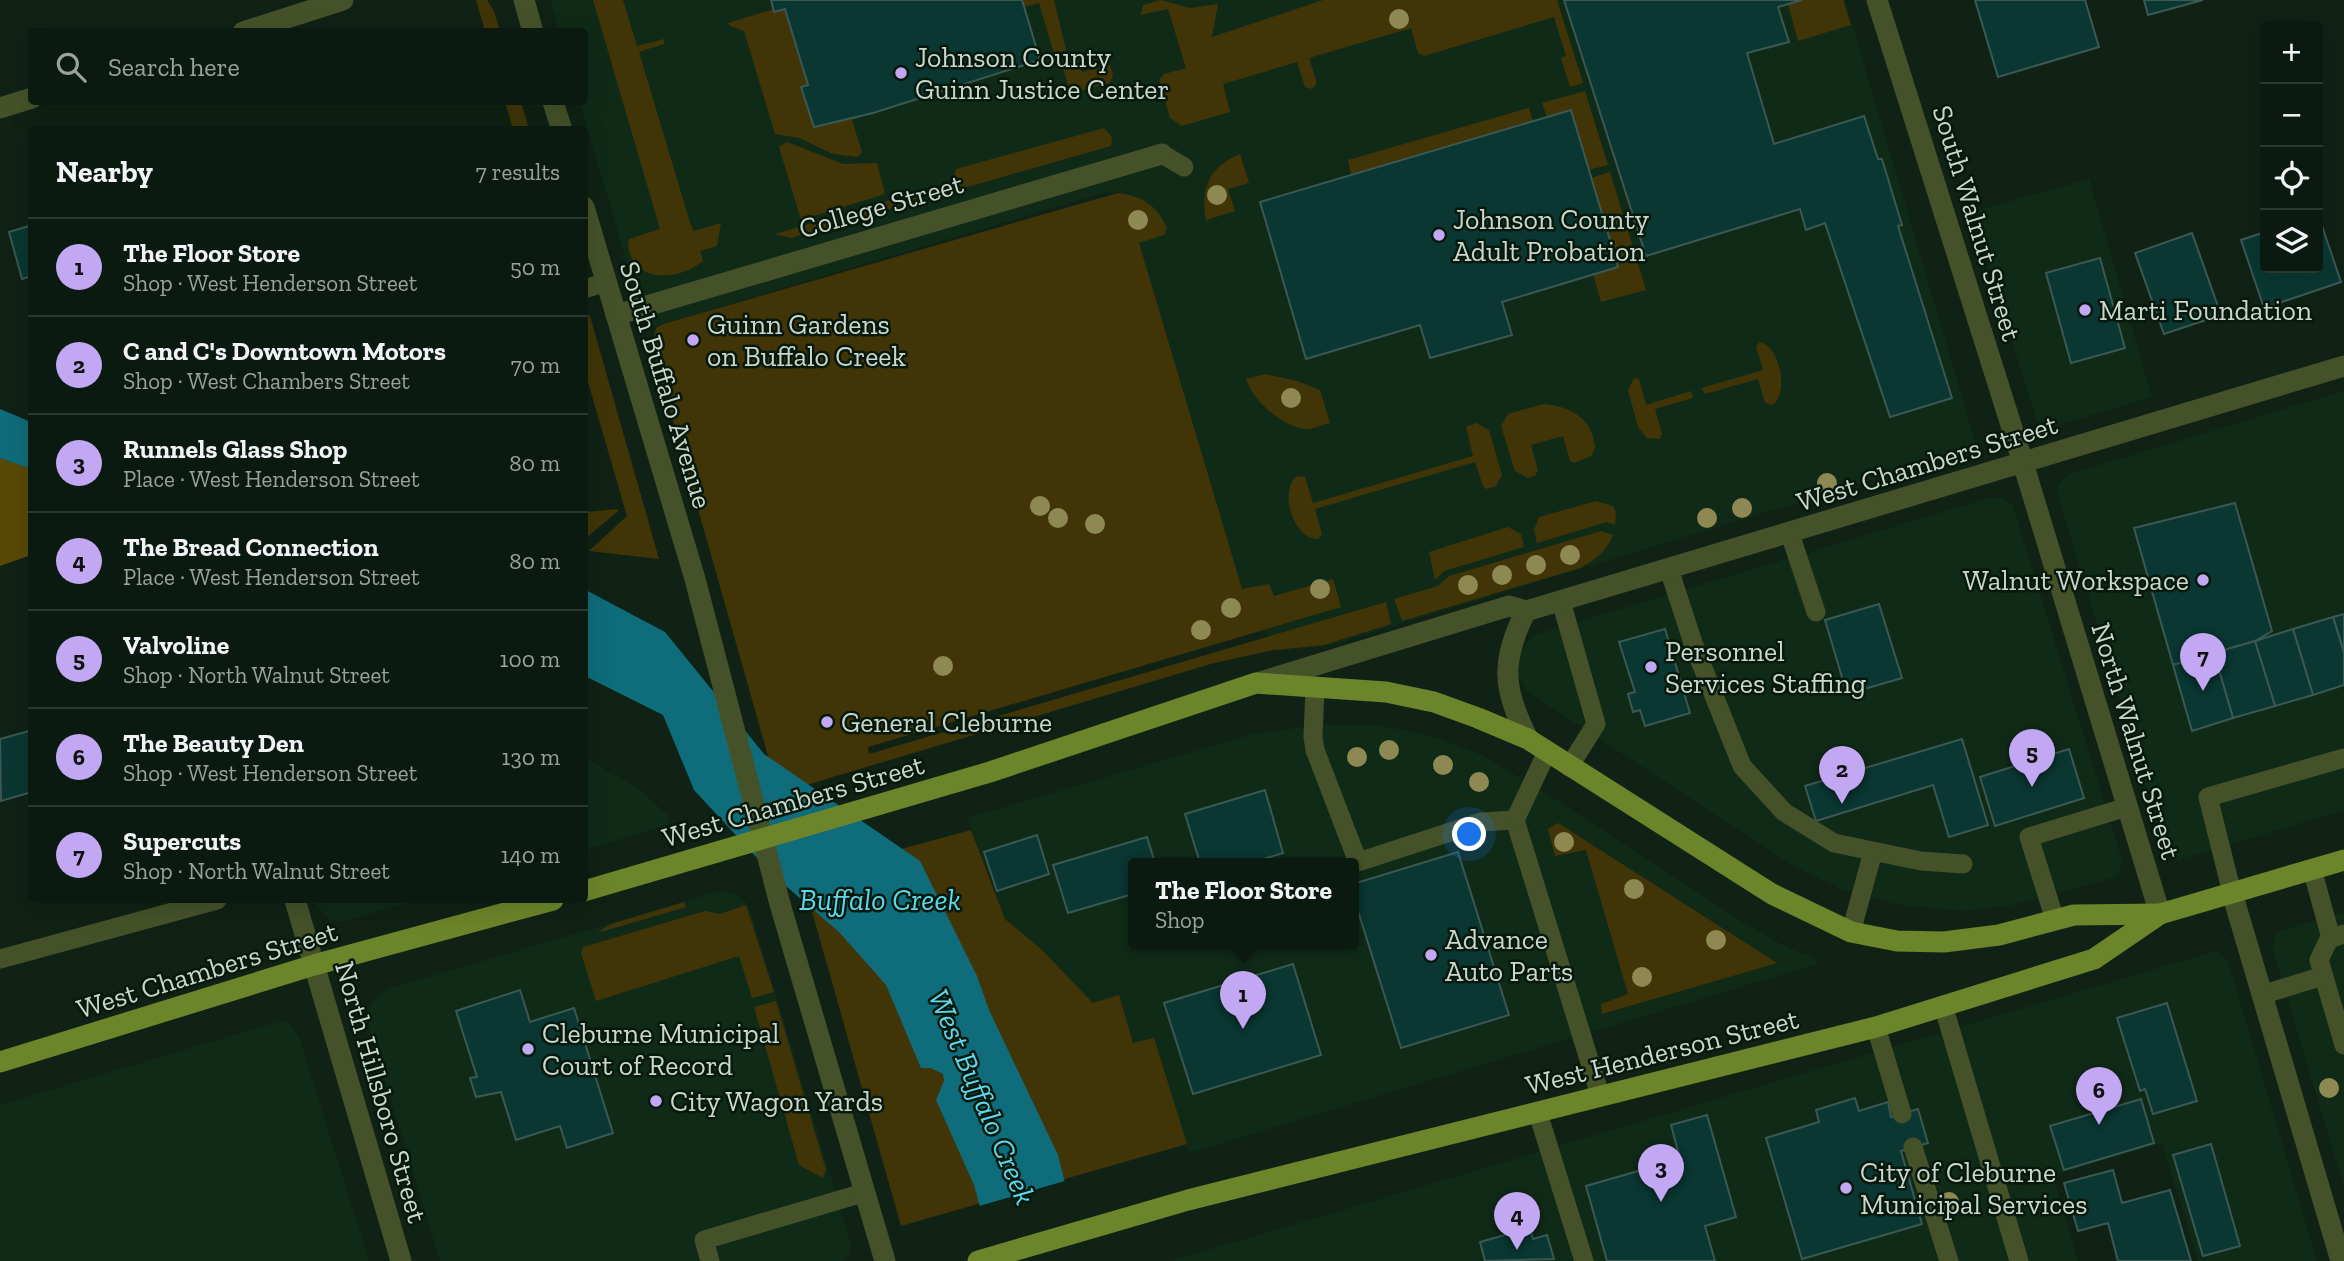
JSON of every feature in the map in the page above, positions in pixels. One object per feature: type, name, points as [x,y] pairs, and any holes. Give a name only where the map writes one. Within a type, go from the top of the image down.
[{"type":"main road","name":"West Chambers Street","points":[[588,890],[764,840],[1256,684],[1386,692],[1434,702],[1528,739],[1772,894],[1851,932],[1897,941],[1944,942],[1999,935],[2074,915],[2160,914]]},
{"type":"main road","name":"West Henderson Street","points":[[978,1261],[1188,1200],[1876,1027],[2094,959],[2160,914],[2344,860]]},
{"type":"main road","name":"West Chambers Street","points":[[0,1062],[314,965],[542,903]]},
{"type":"street","points":[[255,28],[342,0]]},
{"type":"street","points":[[524,0],[532,28]]},
{"type":"street","name":"South Walnut Street","points":[[1877,0],[2023,463]]},
{"type":"street","points":[[0,108],[28,99]]},
{"type":"street","points":[[554,105],[561,126]]},
{"type":"street","name":"College Street","points":[[616,314],[1162,154]]},
{"type":"street","name":"South Buffalo Avenue","points":[[588,220],[695,579],[775,888],[885,1261]]},
{"type":"street","name":"West Chambers Street","points":[[1256,684],[1509,606],[1527,611],[2344,366]]},
{"type":"street","name":"North Walnut Street","points":[[2023,463],[2160,914]]},
{"type":"street","points":[[1527,611],[1513,637],[1507,671],[1514,711],[1528,739]]},
{"type":"street","points":[[2232,893],[2341,1261]]},
{"type":"street","name":"North Hillsboro Street","points":[[296,903],[401,1261]]},
{"type":"lane","points":[[1162,154],[1184,167]]},
{"type":"lane","points":[[588,288],[607,282]]},
{"type":"lane","points":[[1790,534],[1816,612]]},
{"type":"lane","points":[[1669,569],[1693,643],[1742,766],[1784,812],[1834,843],[1920,862],[1963,864]]},
{"type":"lane","points":[[1561,601],[1596,724],[1569,767]]},
{"type":"lane","points":[[1315,687],[1312,737],[1315,750],[1356,858]]},
{"type":"lane","points":[[1547,752],[1515,820],[1600,1095]]},
{"type":"lane","points":[[2232,893],[2207,797],[2344,758]]},
{"type":"lane","points":[[2054,920],[2029,838],[2127,807]]},
{"type":"lane","points":[[1359,862],[1480,822],[1515,820]]},
{"type":"lane","points":[[1851,932],[1873,852]]},
{"type":"lane","points":[[2312,869],[2338,936],[2319,960],[2344,1045]]},
{"type":"lane","points":[[0,959],[206,903]]},
{"type":"lane","points":[[2261,995],[2323,976]]},
{"type":"lane","points":[[1942,1005],[2019,1261]]},
{"type":"lane","points":[[1876,1027],[1902,1114]]},
{"type":"lane","points":[[1538,1113],[1584,1261]]},
{"type":"lane","points":[[1913,1147],[1949,1261]]},
{"type":"lane","points":[[710,1261],[704,1240],[863,1193]]},
{"type":"shaded area","points":[[476,0],[487,0],[499,28],[484,28]]},
{"type":"shaded area","points":[[550,0],[1845,0],[1977,448],[1324,647],[1276,651],[1241,590],[1120,191],[1100,194],[646,329],[581,105],[588,105],[588,28],[559,28]]},
{"type":"shaded area","points":[[593,0],[623,0],[637,46],[664,39],[664,44],[639,52],[691,226],[694,231],[721,223],[717,246],[700,251],[703,261],[686,271],[666,276],[647,273],[639,268],[629,252],[629,239],[660,229]]},
{"type":"shaded area","points":[[1022,0],[1054,0],[1066,50],[1054,54],[1039,3],[1024,7]]},
{"type":"shaded area","points":[[1161,0],[1189,8],[1218,4],[1212,37],[1323,0],[1557,0],[1583,83],[1570,87],[1561,58],[1566,56],[1554,17],[1424,56],[1418,53],[1411,28],[1309,58],[1317,83],[1312,89],[1305,87],[1297,62],[1223,84],[1230,112],[1182,126],[1170,118],[1159,80],[1164,74],[1186,68],[1168,9],[1141,15],[1143,5]]},
{"type":"shaded area","points":[[1802,0],[1843,0],[1851,25],[1798,41],[1788,4]]},
{"type":"shaded area","points":[[774,9],[775,12],[785,9],[808,85],[801,87],[814,127],[857,114],[858,118],[852,120],[862,152],[858,157],[833,154],[799,138],[775,134],[744,31],[728,23]]},
{"type":"shaded area","points":[[1077,58],[1082,72],[1110,65],[1113,75],[1110,83],[1071,93],[1062,66],[1063,62]]},
{"type":"shaded area","points":[[1585,91],[1608,165],[1588,170],[1571,110],[1547,117],[1542,103]]},
{"type":"shaded area","points":[[506,105],[522,105],[528,126],[512,126]]},
{"type":"shaded area","points":[[1529,108],[1533,121],[1351,175],[1348,160]]},
{"type":"shaded area","points":[[1104,128],[1112,137],[1111,146],[960,189],[953,180],[956,169]]},
{"type":"shaded area","points":[[787,142],[843,164],[877,163],[885,194],[801,220],[779,147]]},
{"type":"shaded area","points":[[1240,154],[1249,183],[1228,189],[1235,211],[1206,220],[1205,198],[1209,180],[1221,165]]},
{"type":"shaded area","points":[[1610,172],[1646,290],[1601,302],[1593,274],[1591,178]]},
{"type":"shaded area","points":[[2089,179],[2152,397],[2055,426],[2043,425],[2037,421],[1971,212]]},
{"type":"shaded area","points":[[925,190],[913,202],[791,238],[775,234]]},
{"type":"shaded area","points":[[1118,193],[1148,203],[1159,214],[1167,228],[1164,235],[1139,243],[1242,589],[1269,584],[1274,596],[1333,579],[1341,607],[868,747],[869,754],[1386,602],[1391,624],[1324,645],[1274,650],[1214,663],[803,786],[772,770],[652,347],[656,328]]},
{"type":"shaded area","points":[[588,315],[659,559],[589,551],[627,516],[588,382]]},
{"type":"shaded area","points":[[1760,342],[1773,352],[1780,370],[1781,390],[1773,405],[1765,403],[1758,379],[1705,394],[1702,388],[1763,370],[1756,346]]},
{"type":"shaded area","points":[[1265,374],[1297,381],[1320,390],[1330,423],[1303,429],[1277,417],[1261,403],[1246,379]]},
{"type":"shaded area","points":[[1634,378],[1639,379],[1646,405],[1691,391],[1693,398],[1655,409],[1662,434],[1660,439],[1647,438],[1638,427],[1628,390]]},
{"type":"shaded area","points":[[2344,391],[2344,810],[2179,860],[2172,859],[2165,851],[2058,495],[2058,484],[2069,474]]},
{"type":"shaded area","points":[[1543,404],[1571,411],[1585,421],[1595,448],[1591,456],[1574,463],[1570,461],[1563,436],[1531,445],[1538,470],[1535,476],[1528,478],[1515,471],[1501,426],[1508,414]]},
{"type":"shaded area","points":[[1476,423],[1489,430],[1502,475],[1496,486],[1486,489],[1483,486],[1475,462],[1315,509],[1322,534],[1318,539],[1302,532],[1291,514],[1289,492],[1291,483],[1297,476],[1305,477],[1313,503],[1473,456],[1466,427]]},
{"type":"shaded area","points":[[0,458],[28,468],[28,556],[0,566]]},
{"type":"shaded area","points":[[1992,497],[2001,498],[2013,505],[2122,860],[2119,874],[2112,878],[2013,905],[1961,911],[1895,904],[1841,889],[1794,866],[1543,702],[1526,690],[1516,673],[1520,650],[1534,635]]},
{"type":"shaded area","points":[[1596,501],[1613,506],[1616,512],[1615,525],[1607,522],[1537,543],[1534,530],[1539,517]]},
{"type":"shaded area","points":[[618,509],[588,536],[588,512]]},
{"type":"shaded area","points":[[1508,527],[1521,534],[1524,547],[1444,571],[1435,580],[1429,552]]},
{"type":"shaded area","points":[[1601,531],[1613,535],[1610,541],[1600,555],[1580,568],[1402,621],[1394,599],[1438,586],[1449,576]]},
{"type":"shaded area","points":[[1315,725],[1370,725],[1399,729],[1440,739],[1484,756],[1555,799],[1739,920],[1786,947],[1815,958],[1817,964],[1189,1153],[1154,1039],[1133,1044],[1040,948],[1005,919],[967,818],[1250,735]]},
{"type":"shaded area","points":[[588,760],[642,791],[667,815],[670,824],[588,849]]},
{"type":"shaded area","points":[[1558,823],[1777,963],[1602,1014],[1601,1004],[1628,994],[1586,850],[1555,856],[1548,829]]},
{"type":"shaded area","points":[[971,830],[1005,919],[1040,948],[1093,1003],[1119,995],[1133,1043],[1154,1038],[1187,1144],[901,1226],[807,894],[839,866]]},
{"type":"shaded area","points":[[720,891],[733,893],[746,902],[751,912],[851,1244],[849,1255],[843,1261],[440,1261],[369,1028],[369,1007],[375,998],[388,989]]},
{"type":"shaded area","points":[[684,902],[686,907],[597,933],[611,924]]},
{"type":"shaded area","points":[[316,903],[408,903],[341,922],[326,918]]},
{"type":"shaded area","points":[[746,905],[774,992],[752,998],[739,956],[596,1001],[581,953],[583,947],[705,911],[720,914]]},
{"type":"shaded area","points":[[2344,912],[2344,1187],[2272,947],[2276,934],[2283,930]]},
{"type":"shaded area","points":[[2216,951],[2228,961],[2317,1261],[2198,1261],[2162,1143],[2053,1175],[2078,1261],[1171,1261]]},
{"type":"shaded area","points":[[776,1001],[826,1170],[823,1178],[799,1165],[754,1007]]},
{"type":"shaded area","points":[[274,1023],[288,1023],[299,1037],[369,1261],[0,1261],[0,1105]]},
{"type":"water","points":[[0,409],[28,421],[28,468],[0,458]]},
{"type":"water","name":"Buffalo Creek","points":[[588,591],[665,632],[764,754],[920,861],[977,976],[989,1010],[1058,1155],[1085,1261],[995,1261],[974,1185],[936,1100],[944,1081],[943,1074],[931,1068],[921,1068],[886,985],[839,932],[772,874],[694,790],[663,715],[588,678]]},
{"type":"pier","points":[[1068,1180],[1089,1261],[991,1261],[976,1207]]},
{"type":"building","name":"Johnson County Guinn Justice Center","points":[[771,0],[1022,0],[1040,60],[873,113],[814,127],[801,87],[808,85],[785,9],[774,12]]},
{"type":"building","points":[[1564,0],[1802,0],[1778,7],[1789,42],[1747,53],[1774,144],[1864,116],[1878,159],[1882,159],[1902,225],[1898,226],[1952,398],[1890,417],[1825,223],[1806,230],[1800,209],[1646,256]]},
{"type":"building","points":[[1975,0],[2085,0],[2099,47],[1998,77]]},
{"type":"building","points":[[2144,0],[2203,0],[2148,15]]},
{"type":"building","name":"Johnson County Adult Probation","points":[[1571,110],[1618,267],[1502,302],[1512,335],[1430,358],[1420,325],[1306,359],[1260,202]]},
{"type":"building","points":[[28,226],[28,277],[22,279],[9,232]]},
{"type":"building","points":[[2323,229],[2341,282],[2264,308],[2241,240],[2260,234],[2260,273],[2323,273]]},
{"type":"building","points":[[2192,233],[2221,315],[2164,334],[2135,253]]},
{"type":"building","name":"Marti Foundation","points":[[2100,258],[2125,348],[2071,363],[2046,273]]},
{"type":"building","name":"Walnut Workspace","points":[[2235,503],[2272,631],[2255,641],[2173,665],[2134,528]]},
{"type":"building","points":[[1879,604],[1902,678],[1847,694],[1825,620]]},
{"type":"building","points":[[2344,614],[2344,653],[2333,617]]},
{"type":"building","points":[[2333,617],[2344,653],[2344,685],[2313,695],[2293,629]]},
{"type":"building","name":"Personnel Services Staffing","points":[[1665,629],[1690,713],[1645,726],[1640,710],[1633,712],[1628,694],[1635,692],[1619,642]]},
{"type":"building","points":[[2293,629],[2313,695],[2275,706],[2255,641]]},
{"type":"building","points":[[2255,641],[2275,706],[2233,718],[2214,653]]},
{"type":"building","points":[[2214,653],[2233,718],[2192,731],[2173,665]]},
{"type":"building","points":[[28,731],[28,793],[1,801],[0,739]]},
{"type":"building","points":[[1962,739],[1988,825],[1949,837],[1933,785],[1816,821],[1805,786]]},
{"type":"building","points":[[2069,749],[2084,798],[1995,826],[1980,777]]},
{"type":"building","points":[[1265,790],[1283,853],[1266,858],[1198,858],[1185,814]]},
{"type":"building","points":[[1037,835],[1049,874],[997,891],[984,852]]},
{"type":"building","points":[[1147,837],[1153,858],[1128,858],[1128,895],[1068,913],[1053,865]]},
{"type":"building","name":"Advance Auto Parts","points":[[1458,852],[1509,1015],[1401,1048],[1359,914],[1359,882]]},
{"type":"building","points":[[1293,964],[1321,1055],[1193,1094],[1164,1003]]},
{"type":"building","name":"Cleburne Municipal Court of Record","points":[[520,990],[530,1022],[574,1008],[613,1133],[567,1148],[560,1126],[516,1140],[501,1092],[476,1097],[470,1078],[477,1077],[456,1011]]},
{"type":"building","points":[[2167,1003],[2197,1101],[2153,1114],[2145,1089],[2140,1091],[2117,1018]]},
{"type":"building","name":"City of Cleburne Municipal Services","points":[[1855,1098],[1859,1111],[1888,1102],[1891,1117],[1918,1109],[1928,1143],[1901,1151],[1922,1224],[1802,1259],[1766,1138],[1819,1122],[1816,1110]]},
{"type":"building","points":[[2141,1099],[2154,1143],[2064,1170],[2050,1126]]},
{"type":"building","points":[[1707,1115],[1736,1217],[1705,1226],[1715,1261],[1607,1261],[1586,1186],[1680,1159],[1671,1125]]},
{"type":"building","points":[[2211,1144],[2240,1246],[2203,1256],[2173,1155]]},
{"type":"building","points":[[2113,1170],[2122,1203],[2170,1190],[2191,1261],[2118,1261],[2108,1223],[2078,1231],[2064,1183]]},
{"type":"building","points":[[1530,1228],[1533,1239],[1547,1235],[1554,1259],[1485,1261],[1480,1242]]},
{"type":"place","name":"Johnson County Guinn Justice Center","points":[[901,73]]},
{"type":"place","name":"Johnson County Adult Probation","points":[[1439,235]]},
{"type":"place","name":"Marti Foundation","points":[[2085,310]]},
{"type":"place","name":"Guinn Gardens on Buffalo Creek","points":[[693,340]]},
{"type":"place","name":"Walnut Workspace","points":[[2203,580]]},
{"type":"place","name":"Personnel Services Staffing","points":[[1651,667]]},
{"type":"place","name":"Supercuts","points":[[2203,691]]},
{"type":"place","name":"General Cleburne","points":[[827,722]]},
{"type":"place","name":"Valvoline","points":[[2032,787]]},
{"type":"place","name":"C and C's Downtown Motors","points":[[1842,804]]},
{"type":"place","name":"Advance Auto Parts","points":[[1431,955]]},
{"type":"place","name":"The Floor Store","points":[[1243,1029]]},
{"type":"place","name":"Cleburne Municipal Court of Record","points":[[528,1049]]},
{"type":"place","name":"City Wagon Yards","points":[[656,1101]]},
{"type":"place","name":"The Beauty Den","points":[[2099,1125]]},
{"type":"place","name":"City of Cleburne Municipal Services","points":[[1846,1188]]},
{"type":"place","name":"Runnels Glass Shop","points":[[1661,1202]]},
{"type":"place","name":"The Bread Connection","points":[[1517,1250]]},
{"type":"water label","name":"West Buffalo Creek","points":[[982,1097]]}]
